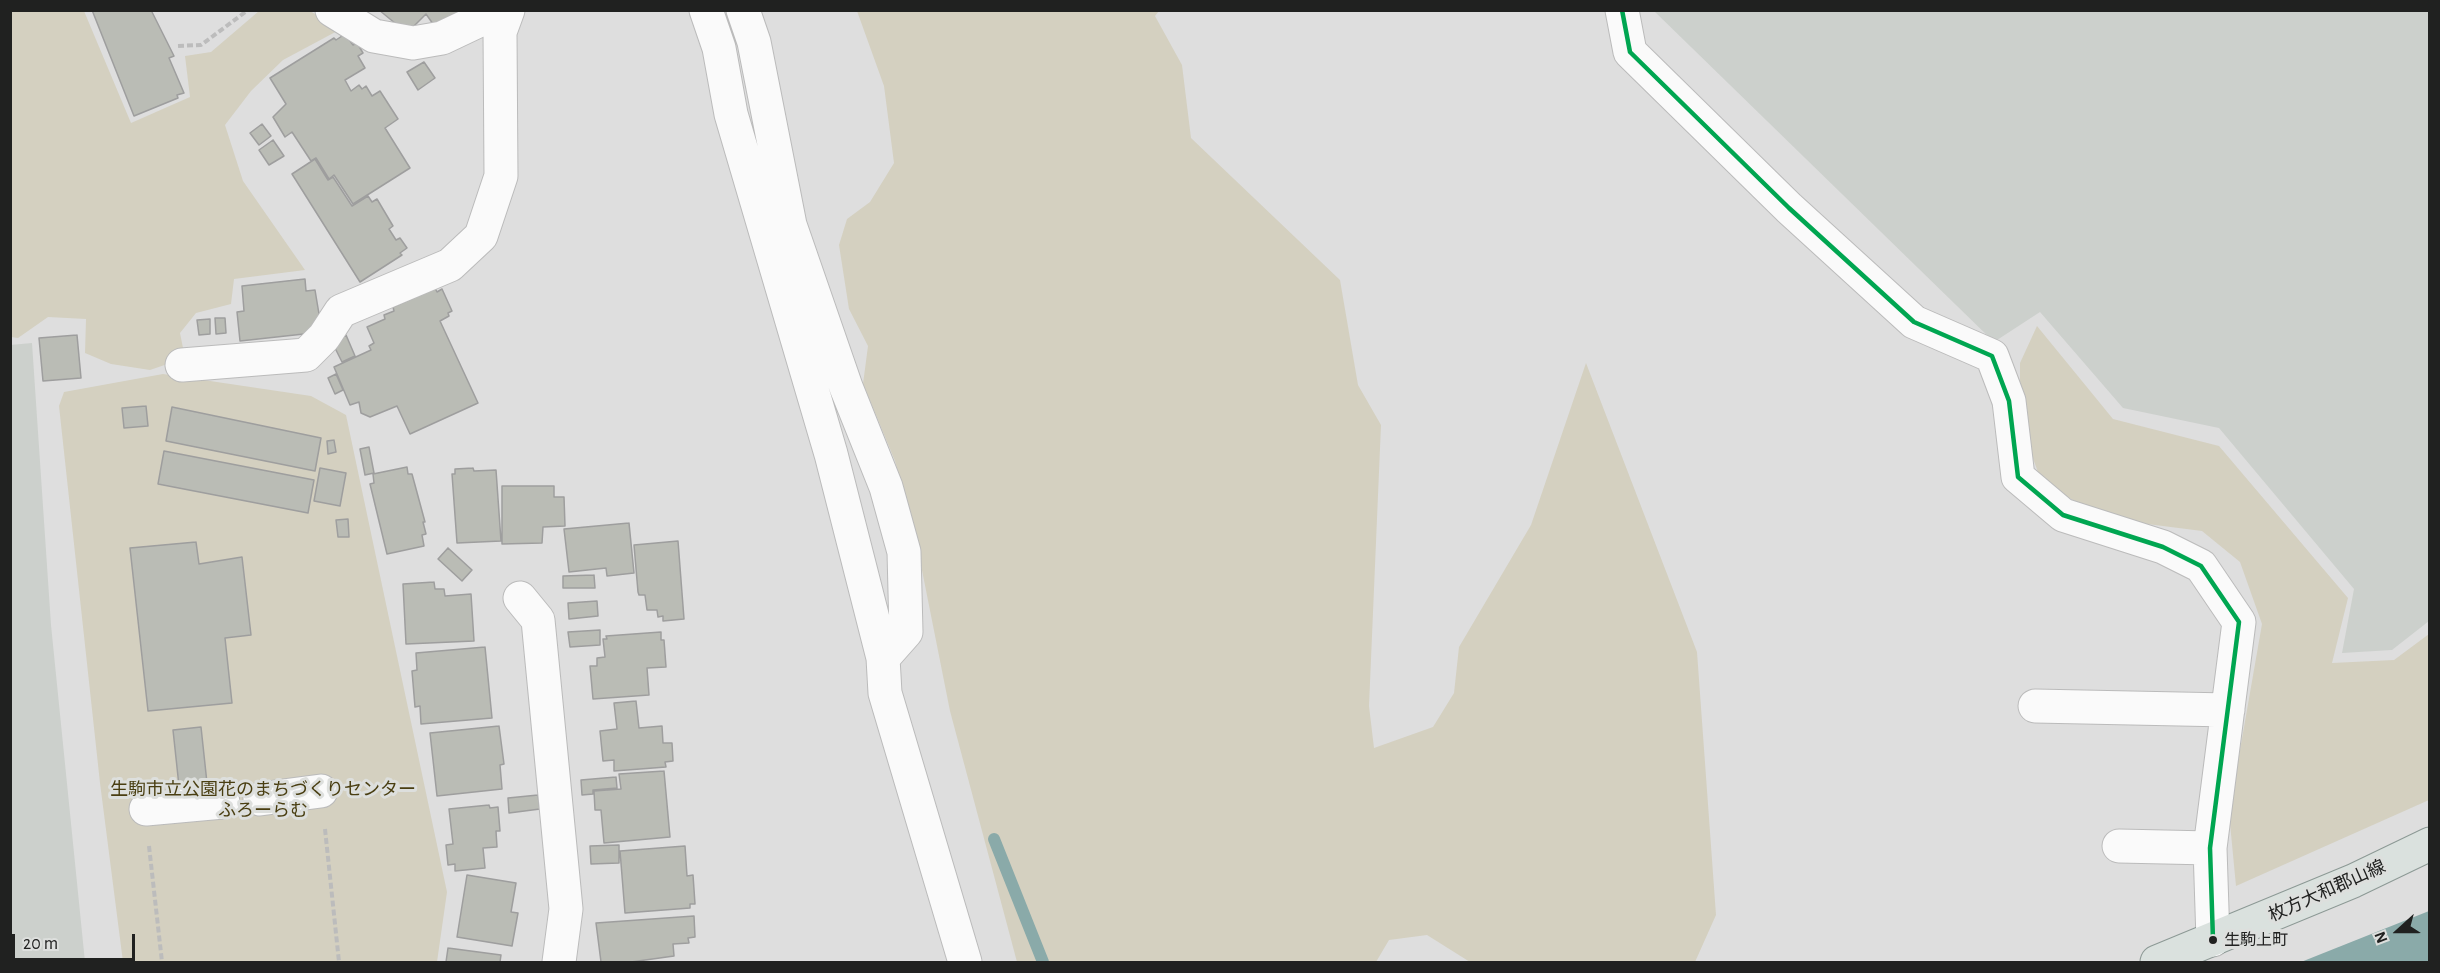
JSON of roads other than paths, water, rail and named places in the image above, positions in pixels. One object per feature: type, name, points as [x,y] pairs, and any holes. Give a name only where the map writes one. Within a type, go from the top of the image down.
[{"type":"main road","name":"枚方大和郡山線","points":[[2157,963],[2353,880],[2430,844]]},
{"type":"street","points":[[332,10],[374,36],[414,43],[442,38],[501,10]]},
{"type":"street","points":[[183,365],[306,355],[324,337],[341,311],[450,265],[481,237],[501,176],[500,32],[508,10]]},
{"type":"street","points":[[706,10],[718,48],[731,114],[828,443],[883,658],[885,693],[965,963]]},
{"type":"street","points":[[743,10],[754,42],[790,225],[846,387],[886,487],[904,552],[906,632],[883,658]]},
{"type":"street","points":[[1622,10],[1630,52],[1789,208],[1914,322],[1992,356],[2009,401],[2018,477],[2063,515],[2163,547],[2201,566],[2239,622],[2210,849],[2213,940]]},
{"type":"street","points":[[520,598],[538,620],[566,909],[559,963]]},
{"type":"street","points":[[2035,706],[2228,710]]},
{"type":"street","points":[[260,799],[321,791]]},
{"type":"street","points":[[146,809],[223,802]]},
{"type":"street","points":[[2119,846],[2210,849]]},
{"type":"water","points":[[2429,911],[2429,962],[2301,962]]},
{"type":"waterway","points":[[994,839],[1043,962]]},
{"type":"place","name":"生駒上町","points":[[2213,940]]},
{"type":"park label","name":"生駒市立公園花のまちづくりセンター ふろーらむ","points":[[263,800]]}]
